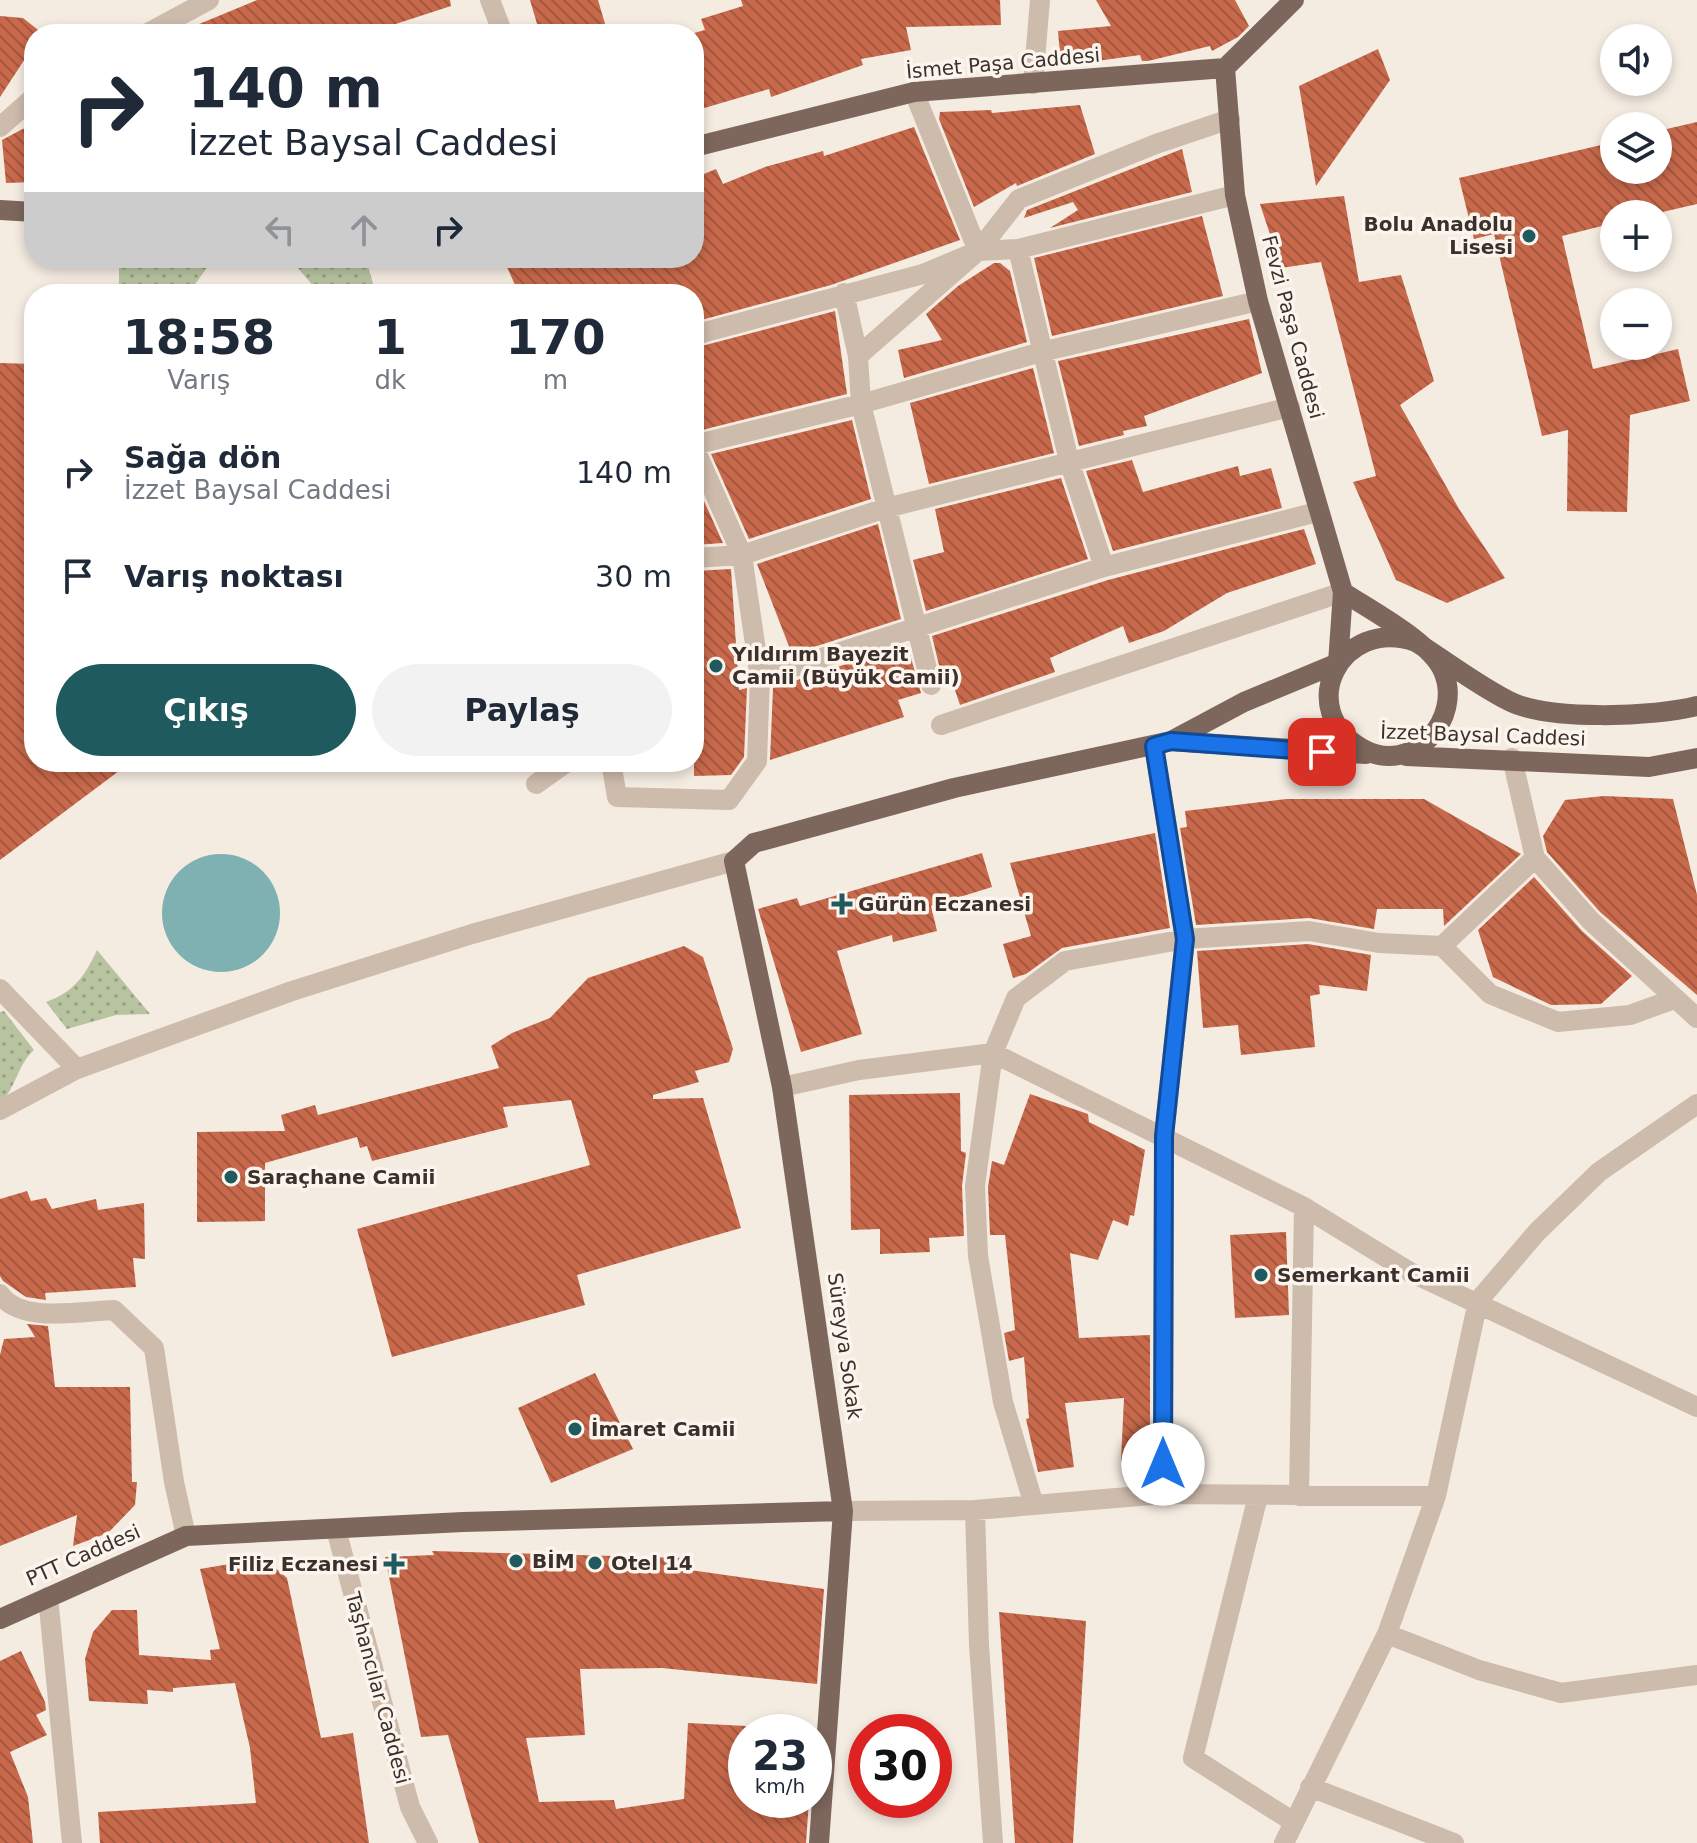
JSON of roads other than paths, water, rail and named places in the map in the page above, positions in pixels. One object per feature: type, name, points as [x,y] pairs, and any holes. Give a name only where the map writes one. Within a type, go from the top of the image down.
[{"type":"main road","points":[[1225,68],[1294,0]]},
{"type":"main road","name":"İsmet Paşa Caddesi","points":[[704,144],[914,92],[1225,68]]},
{"type":"main road","name":"Fevzi Paşa Caddesi","points":[[1225,68],[1235,195],[1258,301],[1317,512],[1343,592]]},
{"type":"main road","points":[[0,210],[24,211]]},
{"type":"main road","points":[[1343,592],[1430,652],[1443,668],[1449,688],[1448,709],[1439,728],[1425,743],[1407,753],[1386,755],[1368,752],[1352,743],[1331,715],[1329,688],[1338,663],[1343,592]]},
{"type":"main road","points":[[1338,663],[1349,649],[1381,636],[1399,636],[1416,642]]},
{"type":"main road","name":"İzzet Baysal Caddesi","points":[[1416,642],[1512,703],[1573,714],[1671,713],[1697,706]]},
{"type":"main road","name":"İzzet Baysal Caddesi","points":[[1163,744],[1244,702],[1338,663]]},
{"type":"main road","name":"İzzet Baysal Caddesi","points":[[734,861],[754,843],[939,792],[1163,744],[1512,758],[1649,767],[1697,758]]},
{"type":"main road","name":"Süreyya Sokak","points":[[734,861],[782,1087],[843,1511],[819,1843]]},
{"type":"main road","points":[[186,1536],[478,1521],[843,1511]]},
{"type":"main road","name":"PTT Caddesi","points":[[0,1619],[186,1536]]},
{"type":"street","points":[[165,24],[209,0]]},
{"type":"street","points":[[490,0],[499,24]]},
{"type":"street","points":[[1033,84],[1040,0]]},
{"type":"street","points":[[914,92],[978,251]]},
{"type":"street","points":[[0,127],[24,106]]},
{"type":"street","points":[[858,356],[978,251],[1019,199],[1156,144],[1230,119]]},
{"type":"street","points":[[704,332],[923,274],[978,251],[1018,249],[1235,195]]},
{"type":"street","points":[[1018,249],[1069,461],[1104,567]]},
{"type":"street","points":[[844,293],[858,356],[861,404],[931,685]]},
{"type":"street","points":[[704,443],[861,404],[1041,352],[1258,301]]},
{"type":"street","points":[[704,557],[742,555],[886,508],[1290,407]]},
{"type":"street","points":[[613,772],[617,797],[729,800],[757,761],[760,678],[742,555],[704,469]]},
{"type":"street","points":[[760,678],[1104,567],[1317,512]]},
{"type":"street","points":[[941,725],[1343,592]]},
{"type":"street","points":[[1163,744],[1185,939],[1164,1136],[1163,1494]]},
{"type":"street","points":[[1512,758],[1535,858],[1591,921],[1697,1018]]},
{"type":"street","points":[[536,784],[553,772]]},
{"type":"street","points":[[1442,946],[1535,858]]},
{"type":"street","points":[[0,1110],[77,1069],[292,991],[457,938],[734,861]]},
{"type":"street","points":[[1034,1505],[1003,1402],[978,1256],[975,1186],[993,1053],[1016,998],[1065,961],[1185,939],[1309,931],[1379,943],[1442,946],[1490,994],[1558,1022],[1630,1015],[1674,999]]},
{"type":"street","points":[[0,989],[77,1069]]},
{"type":"street","points":[[782,1087],[859,1070],[993,1053],[1304,1207],[1410,1272],[1478,1301],[1697,1407]]},
{"type":"street","points":[[1284,1843],[1292,1821],[1387,1634],[1436,1496],[1478,1301],[1537,1232],[1599,1172],[1697,1104]]},
{"type":"street","points":[[1299,1496],[1304,1207]]},
{"type":"street","points":[[0,1294],[6,1304],[31,1312],[114,1310],[154,1348],[174,1482],[186,1536]]},
{"type":"street","points":[[843,1511],[975,1510],[1163,1494],[1436,1496]]},
{"type":"street","points":[[1258,1496],[1193,1758],[1292,1821]]},
{"type":"street","points":[[975,1510],[979,1645],[993,1843]]},
{"type":"street","name":"Taşhancılar Caddesi","points":[[336,1529],[410,1807],[428,1843]]},
{"type":"street","points":[[48,1597],[72,1843]]},
{"type":"street","points":[[1387,1634],[1479,1670],[1561,1693],[1697,1675]]},
{"type":"street","points":[[1310,1787],[1454,1843]]},
{"type":"water","points":[[221,854],[244,858],[263,871],[276,890],[280,913],[276,936],[263,955],[244,968],[221,972],[198,968],[179,955],[166,936],[162,913],[166,890],[179,871],[198,858]]},
{"type":"place","name":"Bolu Anadolu Lisesi","points":[[1529,236]]},
{"type":"place","name":"Yıldırım Bayezit Camii (Büyük Camii)","points":[[716,666]]},
{"type":"place","name":"Gürün Eczanesi","points":[[842,904]]},
{"type":"place","name":"Saraçhane Camii","points":[[231,1177]]},
{"type":"place","name":"Semerkant Camii","points":[[1261,1275]]},
{"type":"place","name":"İmaret Camii","points":[[575,1429]]},
{"type":"place","name":"BİM","points":[[516,1561]]},
{"type":"place","name":"Otel 14","points":[[595,1563]]},
{"type":"place","name":"Filiz Eczanesi","points":[[394,1564]]}]
